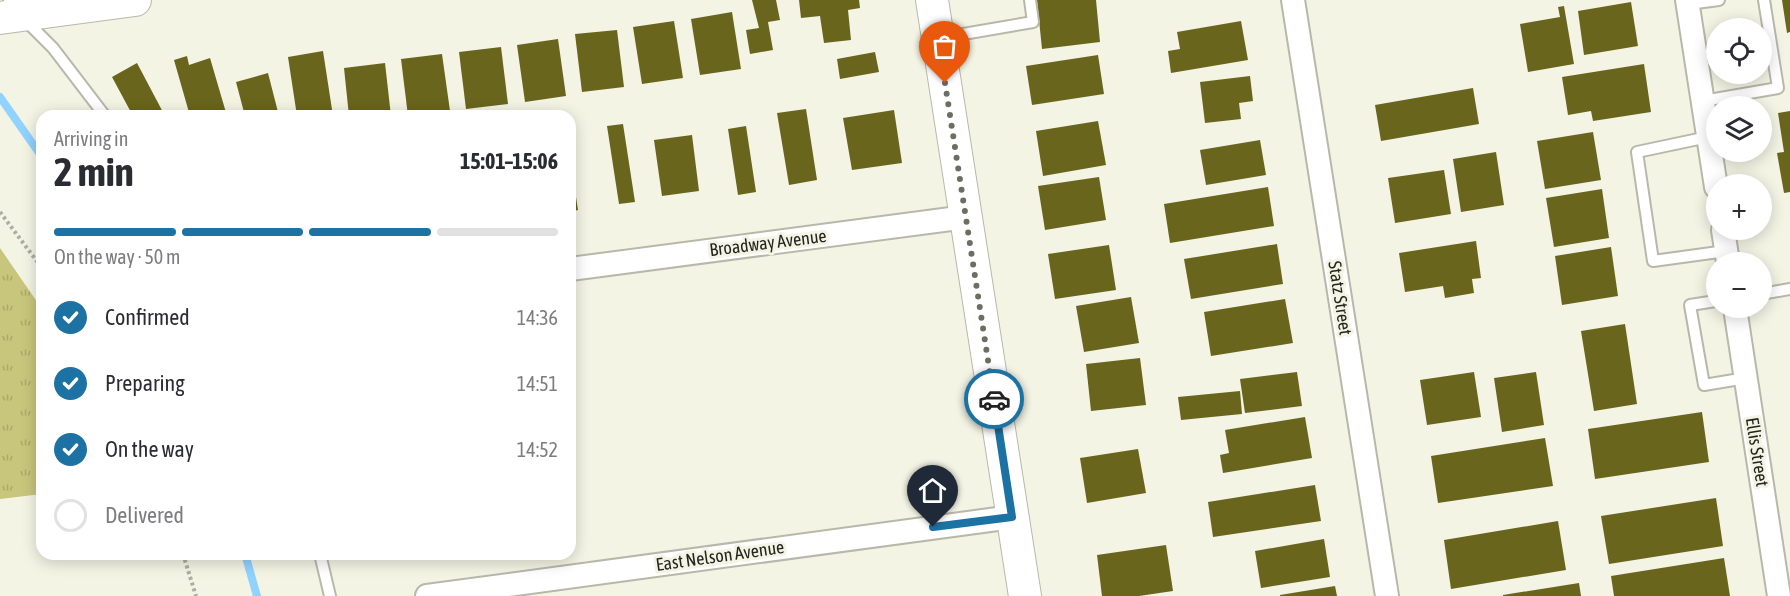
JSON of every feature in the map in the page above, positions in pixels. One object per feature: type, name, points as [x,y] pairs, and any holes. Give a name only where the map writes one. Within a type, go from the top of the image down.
[{"type":"street","points":[[10,11],[135,0]]},
{"type":"street","points":[[932,0],[1025,596]]},
{"type":"street","name":"Statz Street","points":[[1293,0],[1387,596]]},
{"type":"street","points":[[1688,2],[1706,123]]},
{"type":"street","name":"Broadway Avenue","points":[[576,268],[966,217]]},
{"type":"street","name":"Ellis Street","points":[[1737,318],[1779,596]]},
{"type":"street","name":"East Nelson Avenue","points":[[427,596],[1012,517]]},
{"type":"lane","points":[[938,39],[1033,22],[1030,0]]},
{"type":"lane","points":[[1688,2],[1719,0]]},
{"type":"lane","points":[[1703,101],[1778,88],[1764,0]]},
{"type":"lane","points":[[10,11],[53,48],[100,110]]},
{"type":"lane","points":[[1706,137],[1637,152],[1653,261],[1725,248]]},
{"type":"lane","points":[[1772,292],[1790,289]]},
{"type":"lane","points":[[1706,303],[1690,305],[1704,385],[1746,378]]},
{"type":"lane","points":[[321,560],[330,596]]},
{"type":"path","points":[[0,212],[36,260]]},
{"type":"path","points":[[185,560],[196,596]]},
{"type":"green space","points":[[0,248],[36,300],[36,495],[0,499]]},
{"type":"building","points":[[752,0],[776,0],[780,20],[768,22],[773,50],[750,54],[746,30],[759,28]]},
{"type":"building","points":[[799,0],[859,0],[860,8],[848,10],[851,40],[824,43],[820,16],[801,18]]},
{"type":"building","points":[[1037,0],[1096,0],[1100,42],[1042,49]]},
{"type":"building","points":[[1782,0],[1790,0],[1790,32],[1787,33]]},
{"type":"building","points":[[1631,2],[1638,46],[1584,55],[1578,11]]},
{"type":"building","points":[[1564,6],[1574,64],[1528,72],[1520,24],[1560,17],[1558,7]]},
{"type":"building","points":[[732,12],[741,69],[700,75],[691,19]]},
{"type":"building","points":[[674,21],[683,78],[642,84],[633,27]]},
{"type":"building","points":[[1241,21],[1248,60],[1171,73],[1168,51],[1180,49],[1177,32]]},
{"type":"building","points":[[617,30],[624,87],[582,92],[575,34]]},
{"type":"building","points":[[558,39],[566,96],[525,102],[517,45]]},
{"type":"building","points":[[501,47],[508,104],[466,109],[459,52]]},
{"type":"building","points":[[323,51],[332,110],[296,110],[288,57]]},
{"type":"building","points":[[875,52],[879,72],[840,79],[837,59]]},
{"type":"building","points":[[442,54],[450,110],[407,110],[401,59]]},
{"type":"building","points":[[1098,55],[1104,94],[1032,105],[1026,66]]},
{"type":"building","points":[[187,56],[189,65],[210,58],[225,110],[188,110],[174,60]]},
{"type":"building","points":[[137,63],[162,110],[130,110],[112,77]]},
{"type":"building","points":[[385,63],[390,110],[348,110],[344,68]]},
{"type":"building","points":[[1644,64],[1651,112],[1593,121],[1591,111],[1568,115],[1562,77]]},
{"type":"building","points":[[268,73],[277,110],[243,110],[236,82]]},
{"type":"building","points":[[1250,76],[1253,101],[1239,103],[1241,119],[1205,123],[1200,82]]},
{"type":"building","points":[[1473,88],[1479,124],[1381,141],[1375,105]]},
{"type":"building","points":[[806,109],[817,180],[789,185],[777,113]]},
{"type":"building","points":[[894,110],[902,163],[852,170],[843,118]]},
{"type":"building","points":[[1790,111],[1790,192],[1784,193],[1777,153],[1784,152],[1778,113]]},
{"type":"building","points":[[1098,121],[1106,165],[1043,176],[1036,131]]},
{"type":"building","points":[[623,124],[635,202],[619,204],[607,126]]},
{"type":"building","points":[[746,126],[756,192],[738,195],[728,129]]},
{"type":"building","points":[[1593,132],[1601,180],[1545,189],[1537,141]]},
{"type":"building","points":[[692,135],[699,191],[662,196],[654,140]]},
{"type":"building","points":[[1260,140],[1266,175],[1206,185],[1200,150]]},
{"type":"building","points":[[1496,152],[1504,205],[1461,212],[1453,159]]},
{"type":"building","points":[[1444,170],[1451,214],[1395,223],[1388,178]]},
{"type":"building","points":[[1099,177],[1106,220],[1045,230],[1038,186]]},
{"type":"building","points":[[1268,187],[1274,226],[1170,243],[1164,204]]},
{"type":"building","points":[[1602,189],[1609,238],[1554,247],[1546,198]]},
{"type":"building","points":[[1476,241],[1481,278],[1472,279],[1474,293],[1445,298],[1443,286],[1405,292],[1399,253]]},
{"type":"building","points":[[1277,244],[1283,284],[1191,299],[1184,259]]},
{"type":"building","points":[[1109,245],[1116,290],[1055,299],[1048,254]]},
{"type":"building","points":[[1611,247],[1618,296],[1562,305],[1555,256]]},
{"type":"building","points":[[1131,297],[1139,343],[1084,352],[1076,306]]},
{"type":"building","points":[[1285,299],[1293,343],[1211,356],[1204,312]]},
{"type":"building","points":[[1625,324],[1637,404],[1594,411],[1581,331]]},
{"type":"building","points":[[1140,358],[1146,405],[1091,411],[1086,364]]},
{"type":"building","points":[[1297,372],[1302,406],[1245,413],[1240,379]]},
{"type":"building","points":[[1474,372],[1481,417],[1427,425],[1420,380]]},
{"type":"building","points":[[1536,372],[1544,425],[1502,432],[1494,378]]},
{"type":"building","points":[[1240,391],[1242,414],[1181,420],[1178,397]]},
{"type":"building","points":[[1702,412],[1709,462],[1595,479],[1588,429]]},
{"type":"building","points":[[1305,417],[1312,458],[1223,473],[1220,455],[1229,453],[1225,430]]},
{"type":"building","points":[[1545,438],[1553,486],[1438,503],[1431,456]]},
{"type":"building","points":[[1138,449],[1146,493],[1087,503],[1080,458]]},
{"type":"building","points":[[1315,485],[1321,521],[1213,537],[1208,502]]},
{"type":"building","points":[[1716,498],[1723,546],[1609,564],[1601,516]]},
{"type":"building","points":[[1558,521],[1566,570],[1451,589],[1444,540]]},
{"type":"building","points":[[1324,539],[1330,577],[1261,588],[1255,551]]},
{"type":"building","points":[[1166,545],[1173,591],[1139,596],[1102,596],[1097,555]]},
{"type":"building","points":[[1724,558],[1730,596],[1614,596],[1611,576]]},
{"type":"building","points":[[1579,583],[1581,596],[1503,596],[1503,595]]},
{"type":"building","points":[[1335,586],[1337,596],[1280,596],[1280,595]]},
{"type":"waterway","points":[[0,97],[36,148]]},
{"type":"waterway","points":[[247,560],[257,596]]},
{"type":"way so far","points":[[945,83],[994,399]]},
{"type":"route","points":[[933,527],[1012,517],[994,399]]}]
